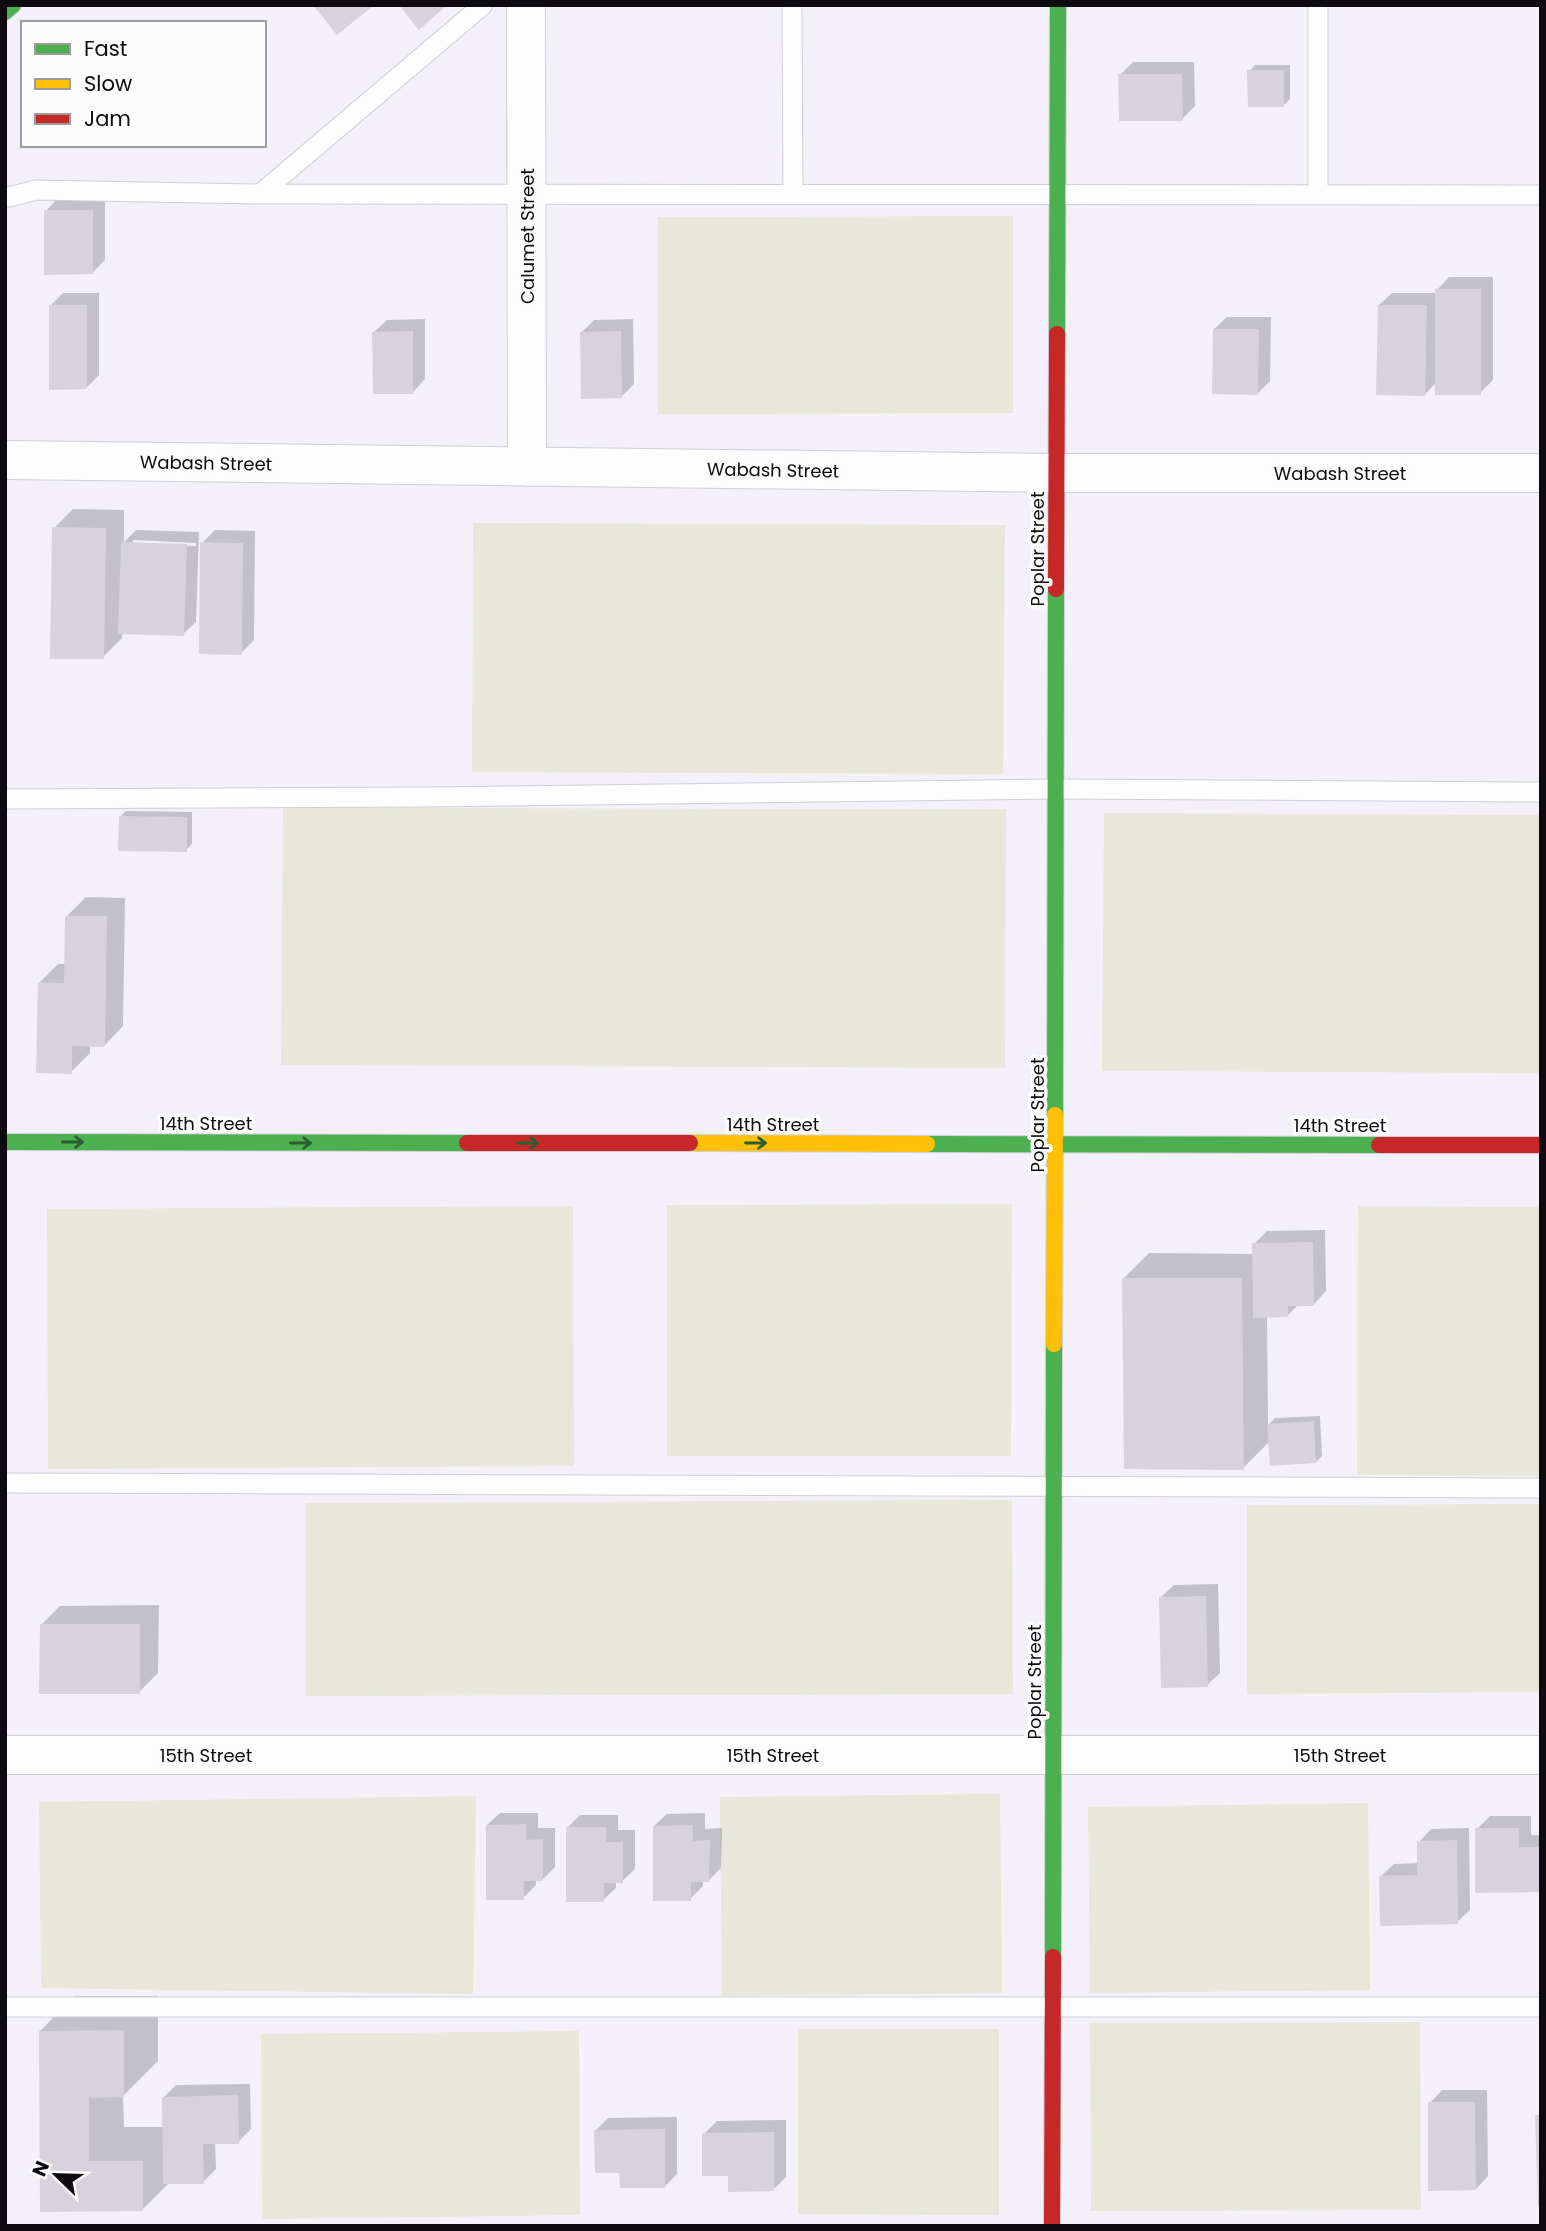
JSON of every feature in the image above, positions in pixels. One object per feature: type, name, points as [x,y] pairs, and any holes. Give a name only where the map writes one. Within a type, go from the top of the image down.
[{"type":"street","points":[[5,12],[13,5]]},
{"type":"street","name":"Calumet Street","points":[[526,5],[527,467]]},
{"type":"street","name":"Poplar Street","points":[[1052,2226],[1058,5]]},
{"type":"street","name":"Wabash Street","points":[[5,460],[1056,473],[1541,473]]},
{"type":"street","name":"14th Street","points":[[5,1142],[1541,1145]]},
{"type":"street","name":"15th Street","points":[[5,1755],[1541,1755]]},
{"type":"lane","points":[[260,194],[482,5]]},
{"type":"lane","points":[[792,5],[793,194]]},
{"type":"lane","points":[[1318,5],[1318,194]]},
{"type":"lane","points":[[5,198],[36,190],[260,194],[1541,195]]},
{"type":"lane","points":[[5,799],[1056,789],[1541,792]]},
{"type":"lane","points":[[5,1483],[1541,1488]]},
{"type":"lane","points":[[5,2007],[1541,2007]]},
{"type":"shaded area","points":[[1013,216],[1013,413],[658,414],[658,217]]},
{"type":"shaded area","points":[[473,523],[1005,525],[1003,774],[472,772]]},
{"type":"shaded area","points":[[283,808],[1006,809],[1005,1068],[281,1065]]},
{"type":"shaded area","points":[[1104,813],[1541,815],[1541,1073],[1102,1071]]},
{"type":"shaded area","points":[[1012,1204],[1011,1456],[667,1456],[667,1205]]},
{"type":"shaded area","points":[[573,1206],[574,1466],[48,1469],[47,1209]]},
{"type":"shaded area","points":[[1358,1206],[1541,1207],[1541,1476],[1357,1475]]},
{"type":"shaded area","points":[[1012,1500],[1013,1694],[306,1696],[306,1503]]},
{"type":"shaded area","points":[[1541,1504],[1541,1692],[1247,1694],[1247,1505]]},
{"type":"shaded area","points":[[1000,1794],[1002,1993],[722,1996],[720,1797]]},
{"type":"shaded area","points":[[476,1796],[473,1994],[41,1988],[39,1802]]},
{"type":"shaded area","points":[[1368,1803],[1370,1990],[1090,1993],[1088,1807]]},
{"type":"shaded area","points":[[1420,2022],[1421,2210],[1091,2211],[1090,2023]]},
{"type":"shaded area","points":[[798,2029],[999,2029],[999,2215],[798,2214]]},
{"type":"shaded area","points":[[579,2031],[580,2215],[262,2219],[261,2034]]},
{"type":"building","points":[[313,5],[374,5],[337,35]]},
{"type":"building","points":[[399,5],[447,5],[419,30]]},
{"type":"building","points":[[1247,70],[1284,70],[1284,107],[1248,107]]},
{"type":"building","points":[[1118,74],[1182,74],[1183,121],[1119,121]]},
{"type":"building","points":[[44,210],[93,210],[93,274],[44,275]]},
{"type":"building","points":[[1435,289],[1481,289],[1481,395],[1435,395]]},
{"type":"building","points":[[49,305],[87,305],[87,389],[49,390]]},
{"type":"building","points":[[1378,305],[1427,305],[1425,396],[1376,395]]},
{"type":"building","points":[[1213,329],[1259,329],[1258,395],[1212,394]]},
{"type":"building","points":[[413,331],[413,394],[373,394],[372,332]]},
{"type":"building","points":[[621,331],[622,398],[581,399],[580,332]]},
{"type":"building","points":[[52,527],[106,528],[104,659],[50,659]]},
{"type":"building","points":[[121,542],[187,544],[184,636],[118,634]]},
{"type":"building","points":[[200,542],[243,543],[242,655],[199,654]]},
{"type":"building","points":[[119,816],[187,817],[187,852],[118,851]]},
{"type":"building","points":[[65,916],[107,916],[105,1047],[72,1046],[72,1074],[36,1073],[38,982],[64,983]]},
{"type":"building","points":[[1313,1242],[1314,1306],[1288,1306],[1288,1317],[1253,1318],[1252,1243]]},
{"type":"building","points":[[1122,1278],[1242,1278],[1244,1470],[1124,1469]]},
{"type":"building","points":[[1314,1421],[1316,1463],[1270,1466],[1267,1424]]},
{"type":"building","points":[[1206,1596],[1208,1687],[1161,1688],[1159,1597]]},
{"type":"building","points":[[40,1624],[140,1624],[140,1694],[39,1694]]},
{"type":"building","points":[[526,1824],[526,1840],[543,1839],[543,1881],[524,1881],[524,1900],[486,1900],[486,1825]]},
{"type":"building","points":[[693,1825],[693,1841],[710,1840],[709,1882],[691,1882],[691,1901],[653,1901],[653,1826]]},
{"type":"building","points":[[566,1827],[606,1827],[606,1842],[623,1842],[623,1883],[604,1883],[604,1902],[566,1902]]},
{"type":"building","points":[[1475,1828],[1519,1828],[1519,1847],[1541,1847],[1541,1892],[1475,1893]]},
{"type":"building","points":[[1457,1840],[1458,1924],[1380,1926],[1379,1876],[1417,1875],[1417,1841]]},
{"type":"building","points":[[124,2030],[124,2097],[89,2098],[89,2161],[143,2161],[143,2211],[40,2212],[39,2031]]},
{"type":"building","points":[[238,2095],[239,2144],[203,2144],[204,2184],[163,2184],[162,2097]]},
{"type":"building","points":[[1428,2102],[1475,2102],[1476,2190],[1428,2191]]},
{"type":"building","points":[[1535,2115],[1541,2115],[1541,2206],[1538,2206]]},
{"type":"building","points":[[665,2129],[665,2188],[620,2188],[619,2173],[595,2173],[594,2130]]},
{"type":"building","points":[[774,2132],[774,2191],[728,2192],[728,2176],[702,2176],[702,2133]]},
{"type":"traffic: fast","points":[[5,12],[13,5]]},
{"type":"traffic: fast","points":[[1057,334],[1058,5]]},
{"type":"traffic: fast","points":[[1055,1115],[1056,589]]},
{"type":"traffic: fast","points":[[5,1142],[467,1143]]},
{"type":"traffic: fast","points":[[927,1144],[1379,1145]]},
{"type":"traffic: fast","points":[[1053,1957],[1054,1344]]},
{"type":"traffic: slow","points":[[1054,1344],[1055,1115]]},
{"type":"traffic: slow","points":[[690,1143],[927,1144]]},
{"type":"traffic: jam","points":[[1056,589],[1057,334]]},
{"type":"traffic: jam","points":[[467,1143],[690,1143]]},
{"type":"traffic: jam","points":[[1379,1145],[1541,1145]]},
{"type":"traffic: jam","points":[[1052,2226],[1053,1957]]}]
